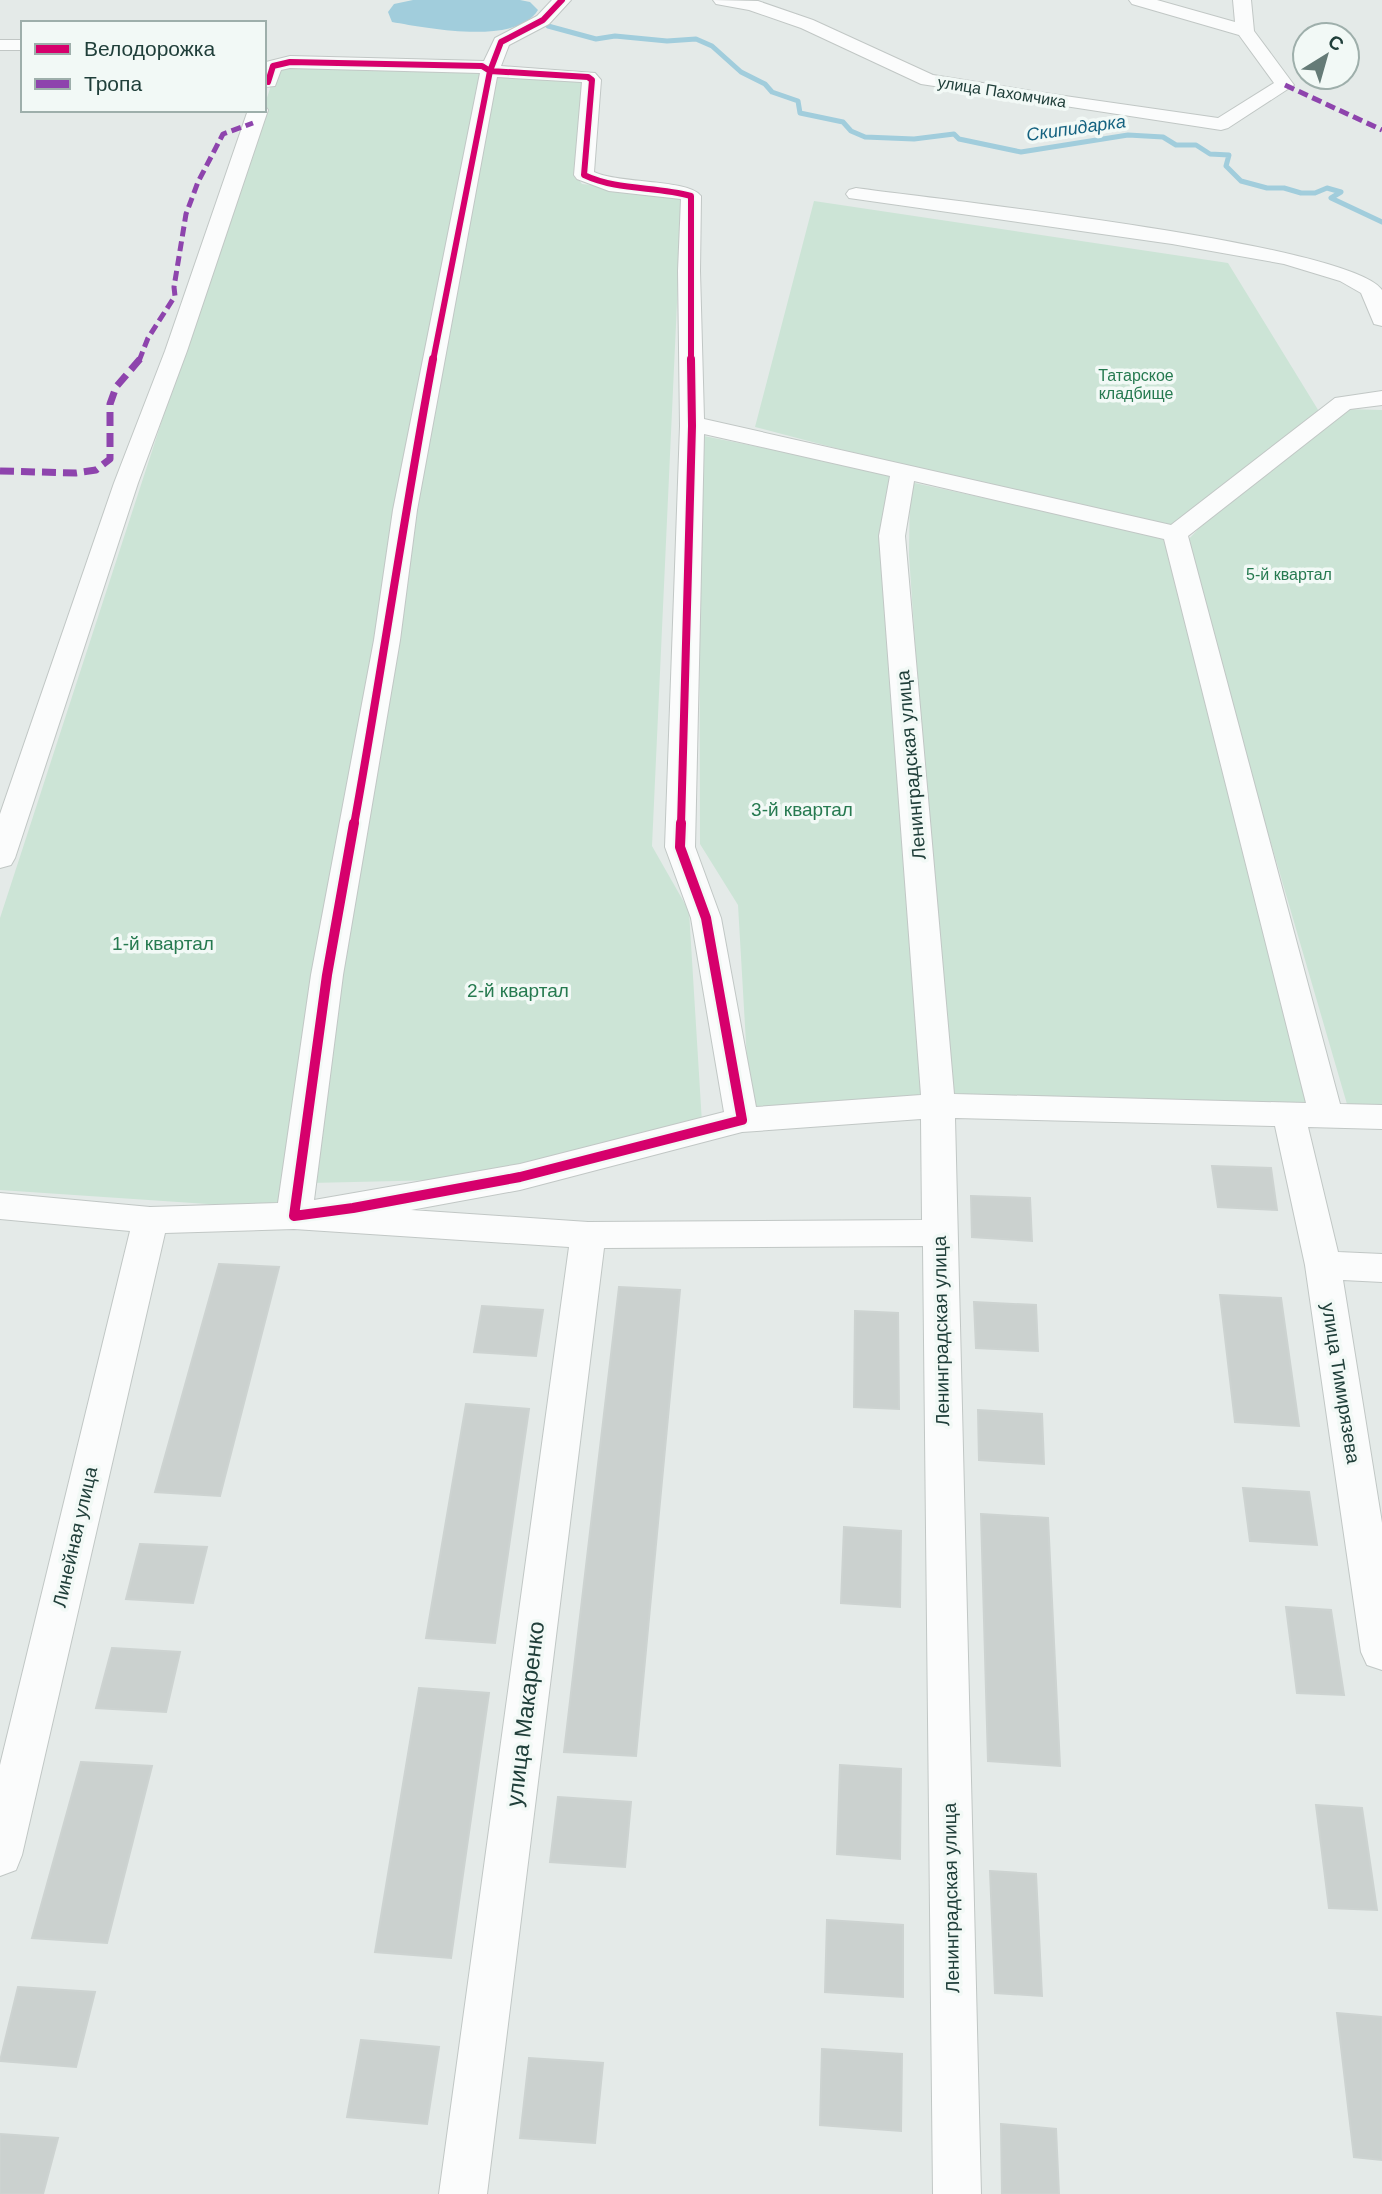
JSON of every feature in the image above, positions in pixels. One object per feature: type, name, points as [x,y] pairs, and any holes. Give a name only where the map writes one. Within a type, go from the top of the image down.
[{"type":"street","points":[[294,1216],[327,975],[387,640],[405,510],[486,80],[501,42],[543,20],[562,0]]},
{"type":"street","name":"улица Пахомчика","points":[[723,0],[752,5],[807,24],[928,80],[1221,124],[1284,85],[1245,31]]},
{"type":"street","points":[[1138,0],[1245,31],[1242,0]]},
{"type":"street","points":[[0,45],[21,45]]},
{"type":"street","points":[[266,83],[273,66],[290,62],[482,66],[490,71],[588,77],[594,88],[587,116],[584,175],[597,183],[676,190],[691,196],[689,271],[692,426],[680,847],[706,918],[742,1120]]},
{"type":"street","points":[[0,859],[126,483],[176,351],[257,112]]},
{"type":"street","points":[[856,194],[1172,238],[1287,258],[1348,276],[1371,290],[1382,319]]},
{"type":"street","points":[[692,426],[711,427],[1175,534],[1199,518],[1343,403],[1382,398]]},
{"type":"street","name":"Ленинградская улица","points":[[902,471],[892,536],[938,1106],[957,2194]]},
{"type":"street","points":[[1175,534],[1326,1115]]},
{"type":"street","points":[[294,1216],[353,1208],[520,1177],[742,1120],[938,1106],[1382,1117]]},
{"type":"street","name":"улица Тимирязева","points":[[1289,1116],[1323,1265],[1382,1652]]},
{"type":"street","points":[[0,1206],[150,1220],[294,1216],[587,1234],[939,1233]]},
{"type":"street","name":"Линейная улица","points":[[0,1855],[150,1220]]},
{"type":"street","name":"улица Макаренко","points":[[463,2194],[587,1234]]},
{"type":"street","points":[[1323,1265],[1382,1268]]},
{"type":"green space","name":"1-й квартал","points":[[278,64],[483,68],[283,1209],[0,1190],[0,918],[262,112],[266,112],[266,101]]},
{"type":"green space","name":"2-й квартал","points":[[496,74],[584,79],[577,177],[582,184],[682,194],[652,846],[689,911],[702,1123],[486,1179],[310,1183],[436,379]]},
{"type":"green space","name":"Татарское кладбище","points":[[814,201],[1228,263],[1320,413],[1173,529],[915,469],[755,427]]},
{"type":"green space","name":"5-й квартал","points":[[1345,409],[1382,410],[1382,1111],[1349,1111],[1184,544],[1206,521]]},
{"type":"green space","name":"3-й квартал","points":[[699,435],[894,474],[924,1097],[750,1112],[738,905],[700,844]]},
{"type":"green space","points":[[910,482],[1169,538],[1313,1107],[946,1099],[909,555]]},
{"type":"water","points":[[413,0],[520,0],[530,2],[538,10],[527,21],[511,28],[491,31],[426,28],[392,22],[388,12],[394,4]]},
{"type":"building","points":[[1212,1166],[1271,1168],[1277,1210],[1218,1207]]},
{"type":"building","points":[[971,1196],[1030,1198],[1032,1241],[972,1237]]},
{"type":"building","points":[[219,1264],[279,1267],[220,1496],[155,1492]]},
{"type":"building","points":[[619,1287],[680,1290],[636,1756],[564,1752]]},
{"type":"building","points":[[1220,1295],[1281,1298],[1299,1426],[1235,1422]]},
{"type":"building","points":[[974,1302],[1036,1305],[1038,1351],[976,1348]]},
{"type":"building","points":[[482,1306],[543,1310],[536,1356],[474,1352]]},
{"type":"building","points":[[855,1311],[898,1313],[899,1409],[854,1407]]},
{"type":"building","points":[[466,1404],[529,1409],[495,1643],[426,1638]]},
{"type":"building","points":[[978,1410],[1042,1414],[1044,1464],[979,1460]]},
{"type":"building","points":[[1243,1488],[1309,1492],[1317,1545],[1250,1541]]},
{"type":"building","points":[[981,1514],[1048,1518],[1060,1766],[988,1761]]},
{"type":"building","points":[[844,1527],[901,1531],[900,1607],[841,1603]]},
{"type":"building","points":[[140,1544],[207,1547],[193,1603],[126,1599]]},
{"type":"building","points":[[1286,1607],[1331,1610],[1344,1695],[1297,1693]]},
{"type":"building","points":[[112,1648],[180,1652],[166,1712],[96,1708]]},
{"type":"building","points":[[419,1688],[489,1693],[451,1958],[375,1952]]},
{"type":"building","points":[[81,1762],[152,1766],[107,1943],[32,1938]]},
{"type":"building","points":[[840,1765],[901,1769],[900,1859],[837,1854]]},
{"type":"building","points":[[558,1797],[631,1802],[625,1867],[550,1862]]},
{"type":"building","points":[[1316,1805],[1362,1808],[1377,1910],[1329,1908]]},
{"type":"building","points":[[990,1871],[1036,1874],[1042,1996],[995,1993]]},
{"type":"building","points":[[827,1920],[903,1925],[903,1997],[825,1992]]},
{"type":"building","points":[[18,1987],[95,1992],[76,2067],[0,2061]]},
{"type":"building","points":[[1337,2013],[1382,2017],[1382,2160],[1354,2157]]},
{"type":"building","points":[[361,2040],[439,2047],[427,2124],[347,2117]]},
{"type":"building","points":[[822,2049],[902,2054],[901,2131],[820,2125]]},
{"type":"building","points":[[529,2058],[603,2063],[595,2143],[520,2138]]},
{"type":"building","points":[[1001,2124],[1056,2129],[1059,2194],[1002,2194]]},
{"type":"building","points":[[0,2134],[58,2138],[43,2194],[0,2194]]},
{"type":"waterway","name":"Скипидарка","points":[[548,26],[596,39],[615,36],[667,41],[696,39],[712,46],[741,72],[765,84],[772,92],[798,101],[800,113],[843,122],[851,131],[865,137],[914,139],[954,134],[959,139],[1021,152],[1128,135],[1163,137],[1176,145],[1196,145],[1210,154],[1229,155],[1226,166],[1241,181],[1301,193],[1315,193],[1327,188],[1341,192],[1331,198],[1382,222]]},
{"type":"marked path","points":[[1285,85],[1382,130]]},
{"type":"marked path","points":[[0,471],[76,473],[96,470],[110,459],[110,404],[116,387],[139,362],[148,338],[175,296],[174,287],[186,214],[198,182],[223,134],[253,123]]},
{"type":"cycle path","points":[[268,82],[273,66],[290,62],[482,66],[490,71],[588,77],[592,80],[584,175],[596,181],[623,187],[664,190],[691,196],[689,271],[692,426],[680,847],[706,918],[742,1120],[520,1177],[353,1208],[294,1216],[327,975],[387,640],[405,510],[486,80],[501,42],[543,20],[562,0]]}]
